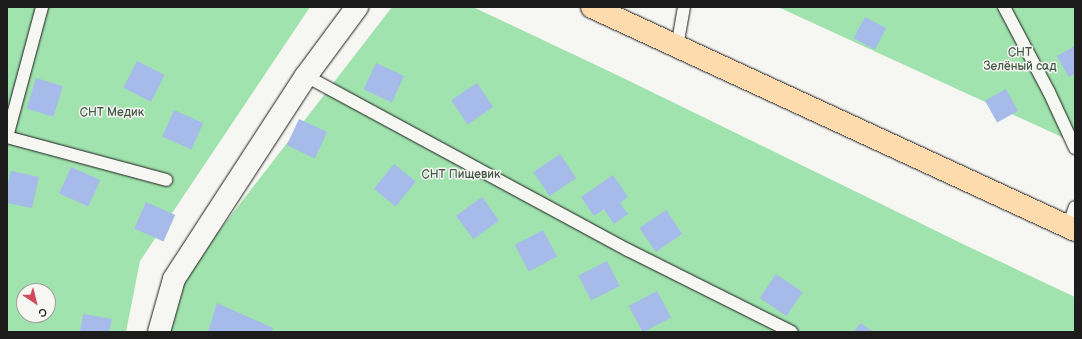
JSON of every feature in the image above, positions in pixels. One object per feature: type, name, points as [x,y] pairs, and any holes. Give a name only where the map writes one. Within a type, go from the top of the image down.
[{"type":"main road","points":[[592,7],[677,47],[1073,222]]},
{"type":"street","points":[[159,332],[174,279],[306,76],[357,7]]},
{"type":"lane","points":[[42,7],[7,137],[166,180]]},
{"type":"lane","points":[[677,47],[684,7]]},
{"type":"lane","points":[[1004,7],[1049,92],[1075,148]]},
{"type":"lane","points":[[306,76],[628,250],[792,332]]},
{"type":"green space","name":"СНТ Медик","points":[[7,7],[310,7],[140,261],[126,332],[7,332]]},
{"type":"green space","name":"СНТ Пищевик","points":[[392,7],[473,7],[619,76],[967,246],[1075,297],[1075,332],[165,332],[168,297]]},
{"type":"green space","name":"СНТ Зелёный сад","points":[[778,7],[1075,7],[1075,143]]},
{"type":"building","points":[[865,17],[886,28],[875,49],[854,38]]},
{"type":"building","points":[[1075,46],[1075,74],[1069,77],[1057,56]]},
{"type":"building","points":[[137,61],[165,75],[151,102],[123,88]]},
{"type":"building","points":[[376,63],[404,76],[392,102],[364,89]]},
{"type":"building","points":[[36,78],[63,86],[53,117],[27,109]]},
{"type":"building","points":[[477,83],[493,107],[468,124],[451,100]]},
{"type":"building","points":[[1006,89],[1018,111],[997,123],[985,101]]},
{"type":"building","points":[[174,110],[203,123],[191,150],[162,136]]},
{"type":"building","points":[[299,119],[327,132],[315,158],[287,145]]},
{"type":"building","points":[[560,154],[576,178],[550,196],[533,172]]},
{"type":"building","points":[[394,164],[416,182],[396,206],[374,189]]},
{"type":"building","points":[[71,167],[100,180],[88,207],[59,193]]},
{"type":"building","points":[[11,171],[39,177],[32,208],[7,203],[7,188]]},
{"type":"building","points":[[613,175],[628,197],[620,203],[628,214],[614,224],[604,209],[594,216],[581,197]]},
{"type":"building","points":[[482,197],[499,220],[473,239],[456,216]]},
{"type":"building","points":[[146,202],[175,215],[163,242],[134,228]]},
{"type":"building","points":[[666,210],[682,234],[656,252],[639,228]]},
{"type":"building","points":[[543,230],[557,256],[529,272],[515,245]]},
{"type":"building","points":[[607,261],[620,286],[591,300],[578,276]]},
{"type":"building","points":[[776,274],[803,292],[786,316],[760,298]]},
{"type":"building","points":[[657,291],[671,317],[643,332],[629,306]]},
{"type":"building","points":[[217,303],[273,328],[272,332],[208,332]]},
{"type":"building","points":[[83,314],[112,319],[109,332],[80,332]]},
{"type":"building","points":[[860,323],[874,332],[854,332]]}]
